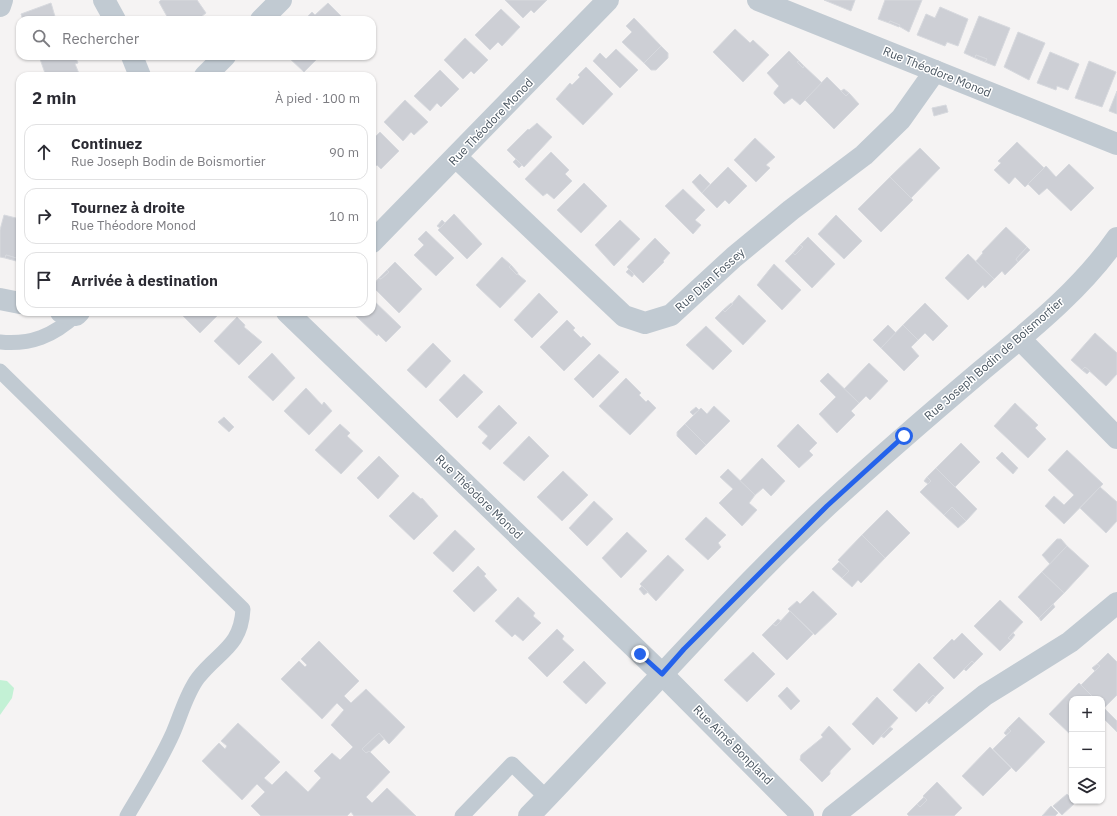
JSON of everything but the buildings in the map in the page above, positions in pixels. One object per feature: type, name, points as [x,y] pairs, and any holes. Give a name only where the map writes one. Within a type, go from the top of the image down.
[{"type":"street","points":[[0,6],[2,0]]},
{"type":"street","points":[[104,0],[113,16]]},
{"type":"street","points":[[265,16],[281,0]]},
{"type":"street","name":"Rue Théodore Monod","points":[[376,238],[608,0]]},
{"type":"street","name":"Rue Théodore Monod","points":[[766,2],[1117,144]]},
{"type":"street","points":[[134,60],[138,72]]},
{"type":"street","points":[[209,72],[221,60]]},
{"type":"street","name":"Rue Dian Fossey","points":[[456,157],[624,316],[645,323],[671,315],[734,256],[791,210],[864,155],[901,118],[935,71]]},
{"type":"street","name":"Rue Joseph Bodin de Boismortier","points":[[529,816],[684,649],[827,506],[904,436],[1020,339],[1064,299],[1109,250],[1117,238]]},
{"type":"street","points":[[0,299],[16,302]]},
{"type":"street","name":"Rue Théodore Monod","points":[[296,316],[662,674]]},
{"type":"street","points":[[1020,339],[1117,438]]},
{"type":"street","points":[[833,816],[985,695],[1070,642],[1117,603]]},
{"type":"street","name":"Rue Aimé Bonpland","points":[[662,674],[803,816]]},
{"type":"lane","points":[[0,342],[14,343],[40,339],[55,332],[69,316]]},
{"type":"lane","points":[[0,371],[243,609],[242,623],[236,639],[198,678],[188,694],[159,762],[127,816]]},
{"type":"lane","points":[[462,816],[512,764],[547,798]]},
{"type":"green space","points":[[0,680],[7,681],[14,688],[12,698],[0,715]]},
{"type":"route","points":[[640,654],[662,674],[684,649],[827,506],[904,436]]}]
